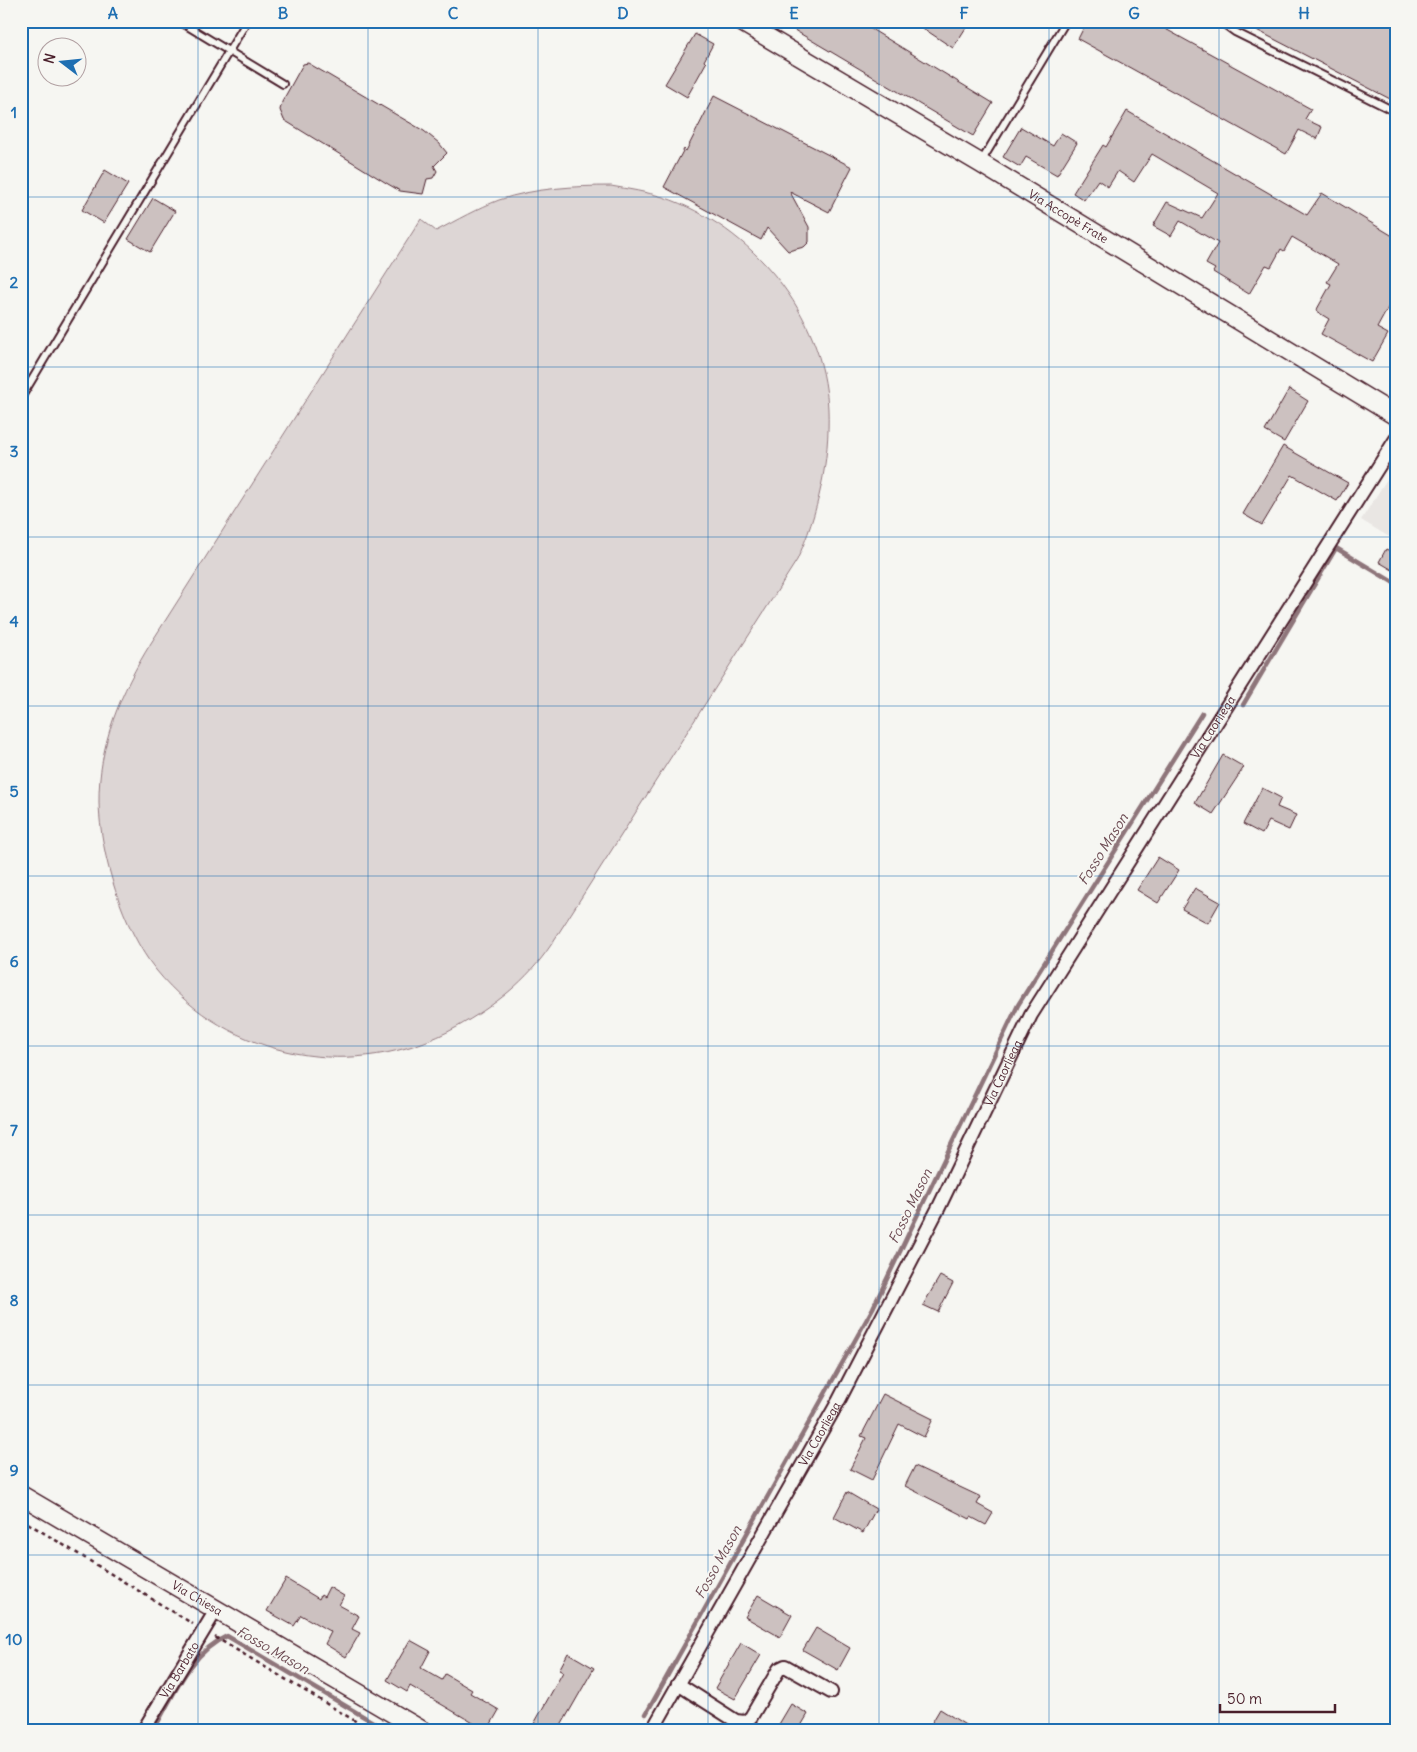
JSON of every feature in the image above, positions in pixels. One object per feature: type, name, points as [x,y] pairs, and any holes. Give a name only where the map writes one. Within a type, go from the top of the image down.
[{"type":"main road","name":"Via Accopè Frate","points":[[740,21],[980,163],[1396,416]]},
{"type":"main road","name":"Via Chiesa","points":[[21,1495],[423,1731]]},
{"type":"street","name":"Via Caorliega","points":[[652,1731],[838,1402],[939,1207],[1030,1015],[1396,439]]},
{"type":"street","name":"Via Barbato","points":[[143,1731],[209,1633],[216,1610]]},
{"type":"street","points":[[678,1684],[742,1726],[751,1718],[779,1669],[785,1666],[831,1692]]},
{"type":"lane","points":[[179,21],[283,84]]},
{"type":"lane","points":[[21,398],[247,21]]},
{"type":"lane","points":[[980,163],[1066,21]]},
{"type":"lane","points":[[1220,21],[1236,32],[1396,112]]},
{"type":"path","points":[[21,1519],[372,1731]]},
{"type":"shaded area","points":[[611,186],[663,197],[695,211],[726,229],[753,252],[777,279],[798,308],[813,340],[823,374],[828,409],[828,428],[825,467],[817,505],[797,560],[551,945],[542,958],[509,992],[457,1027],[418,1044],[378,1054],[337,1057],[296,1053],[257,1042],[220,1025],[186,1001],[156,970],[144,953],[124,913],[109,868],[100,823],[99,803],[102,760],[113,719],[121,699],[151,643],[421,219],[436,231],[483,207],[512,196],[555,188]]},
{"type":"shaded area","points":[[1396,465],[1396,541],[1361,520]]},
{"type":"building","points":[[779,21],[858,21],[993,103],[973,136]]},
{"type":"building","points":[[912,21],[959,21],[967,26],[953,48]]},
{"type":"building","points":[[1087,21],[1151,21],[1311,109],[1305,119],[1322,127],[1317,139],[1299,130],[1286,154],[1078,39]]},
{"type":"building","points":[[1239,21],[1396,21],[1396,102]]},
{"type":"building","points":[[695,34],[713,44],[704,61],[706,63],[687,97],[665,84]]},
{"type":"building","points":[[308,63],[424,131],[439,143],[447,153],[434,166],[437,171],[433,178],[427,179],[423,194],[400,191],[284,120],[280,110],[282,102],[303,64]]},
{"type":"building","points":[[714,96],[852,167],[829,212],[790,192],[809,227],[809,242],[804,247],[788,251],[767,228],[761,240],[664,187],[684,149],[686,151]]},
{"type":"building","points":[[1127,111],[1307,215],[1322,193],[1396,238],[1396,293],[1377,328],[1388,334],[1372,362],[1321,334],[1329,319],[1316,311],[1331,284],[1327,282],[1338,264],[1292,237],[1284,251],[1281,249],[1271,267],[1266,265],[1249,294],[1213,272],[1215,269],[1206,264],[1218,243],[1180,221],[1171,236],[1153,226],[1167,202],[1202,218],[1218,193],[1152,154],[1134,182],[1118,171],[1108,187],[1098,180],[1084,200],[1073,193],[1103,145],[1106,147]]},
{"type":"building","points":[[1021,127],[1053,146],[1061,133],[1077,143],[1057,175],[1026,157],[1020,167],[1003,157]]},
{"type":"building","points":[[105,170],[128,184],[104,223],[82,210]]},
{"type":"building","points":[[153,198],[175,211],[150,252],[128,239]]},
{"type":"building","points":[[1289,389],[1308,401],[1284,442],[1265,431]]},
{"type":"building","points":[[1283,446],[1348,483],[1337,501],[1292,475],[1262,525],[1243,514]]},
{"type":"building","points":[[1386,549],[1396,554],[1396,572],[1379,562]]},
{"type":"building","points":[[1223,755],[1244,767],[1213,814],[1195,803]]},
{"type":"building","points":[[1262,788],[1281,798],[1277,807],[1296,815],[1289,830],[1269,821],[1262,834],[1243,824]]},
{"type":"building","points":[[1158,857],[1179,870],[1158,903],[1137,890]]},
{"type":"building","points":[[1195,888],[1220,902],[1208,923],[1182,909]]},
{"type":"building","points":[[940,1276],[953,1283],[938,1312],[923,1305]]},
{"type":"building","points":[[883,1394],[933,1419],[924,1437],[899,1424],[872,1480],[850,1469],[866,1438],[861,1436]]},
{"type":"building","points":[[915,1466],[981,1497],[977,1504],[993,1513],[986,1525],[971,1517],[970,1519],[905,1486]]},
{"type":"building","points":[[847,1492],[876,1509],[863,1533],[834,1517]]},
{"type":"building","points":[[286,1579],[319,1599],[321,1595],[324,1597],[329,1587],[344,1596],[339,1605],[359,1616],[352,1629],[360,1633],[346,1657],[325,1644],[331,1632],[301,1615],[294,1626],[267,1611]]},
{"type":"building","points":[[758,1595],[792,1615],[780,1637],[745,1617]]},
{"type":"building","points":[[816,1628],[850,1648],[838,1670],[803,1650]]},
{"type":"building","points":[[410,1640],[430,1651],[421,1668],[442,1680],[445,1674],[472,1690],[470,1693],[499,1710],[487,1731],[410,1686],[407,1692],[387,1680]]},
{"type":"building","points":[[741,1643],[761,1655],[735,1699],[715,1688]]},
{"type":"building","points":[[568,1653],[594,1668],[558,1731],[530,1731],[563,1672],[559,1670]]},
{"type":"building","points":[[791,1704],[808,1714],[798,1731],[775,1731]]},
{"type":"building","points":[[940,1709],[975,1731],[927,1731]]},
{"type":"waterway","name":"Fosso Mason","points":[[1243,705],[1336,548],[1396,584]]},
{"type":"waterway","name":"Fosso Mason","points":[[646,1714],[873,1308],[1018,1005],[1202,713]]},
{"type":"waterway","name":"Fosso Mason","points":[[153,1731],[175,1690],[192,1665],[202,1653],[227,1636],[388,1731]]}]
